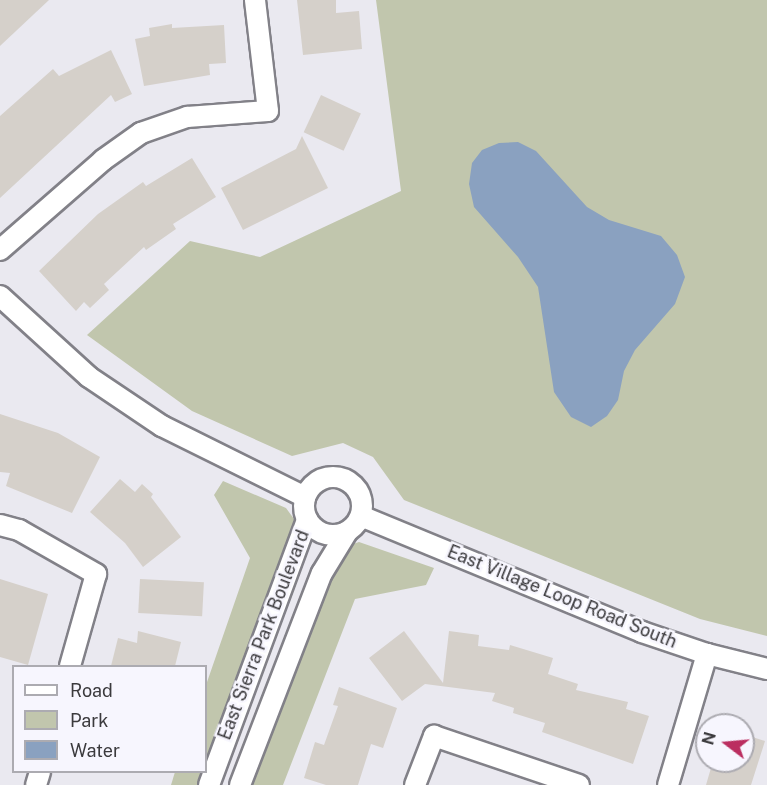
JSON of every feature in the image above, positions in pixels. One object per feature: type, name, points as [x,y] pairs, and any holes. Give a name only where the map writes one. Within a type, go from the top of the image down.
[{"type":"street","points":[[0,250],[103,160],[141,133],[188,117],[268,111],[255,0]]},
{"type":"street","points":[[0,296],[89,376],[162,426],[305,497]]},
{"type":"street","points":[[343,479],[357,489],[361,516],[347,532],[320,533],[308,520],[305,497],[316,483],[343,479]]},
{"type":"street","name":"East Village Loop Road South","points":[[361,516],[642,632],[707,654],[767,669]]},
{"type":"street","name":"East Sierra Park Boulevard","points":[[208,785],[308,520]]},
{"type":"street","points":[[0,525],[19,530],[96,574],[70,665]]},
{"type":"street","name":"East Sierra Park Boulevard","points":[[240,785],[322,573],[347,532]]},
{"type":"street","points":[[668,785],[707,654]]},
{"type":"street","points":[[416,785],[434,736],[579,785]]},
{"type":"green space","points":[[376,0],[767,0],[767,636],[700,619],[404,500],[373,457],[343,443],[292,456],[192,411],[87,335],[190,241],[260,257],[401,191]]},
{"type":"green space","points":[[223,481],[286,508],[294,519],[295,533],[207,762],[207,682],[250,558],[214,495]]},
{"type":"green space","points":[[359,542],[434,568],[426,585],[355,599],[283,785],[249,785],[339,556],[347,546]]},
{"type":"green space","points":[[175,773],[203,773],[199,785],[171,785]]},
{"type":"water","points":[[518,142],[536,151],[587,207],[609,220],[661,236],[677,255],[685,277],[675,304],[635,350],[624,371],[618,400],[607,416],[591,427],[571,417],[554,392],[538,287],[518,257],[474,207],[469,184],[472,163],[482,150],[499,143]]},
{"type":"building","points":[[0,0],[49,0],[0,46]]},
{"type":"building","points":[[297,0],[336,0],[336,13],[359,11],[362,49],[303,55]]},
{"type":"building","points":[[172,24],[172,28],[224,25],[226,63],[209,64],[210,75],[144,86],[135,39],[150,36],[149,28]]},
{"type":"building","points":[[111,50],[132,94],[115,102],[111,95],[0,198],[0,116],[53,69],[59,76]]},
{"type":"building","points":[[321,95],[361,114],[344,151],[304,132]]},
{"type":"building","points":[[302,136],[328,188],[243,230],[221,188],[296,149]]},
{"type":"building","points":[[192,158],[216,197],[173,224],[176,229],[146,250],[144,247],[104,284],[109,290],[90,308],[84,302],[76,311],[39,271],[98,214],[143,182],[146,186]]},
{"type":"building","points":[[0,414],[58,433],[100,457],[72,513],[6,486],[10,473],[0,472]]},
{"type":"building","points":[[120,479],[135,492],[142,484],[153,494],[151,497],[181,537],[143,567],[125,543],[90,512]]},
{"type":"building","points":[[0,579],[48,594],[28,665],[0,657]]},
{"type":"building","points":[[140,579],[204,582],[202,616],[138,613]]},
{"type":"building","points":[[138,631],[181,642],[175,665],[111,665],[118,638],[137,643]]},
{"type":"building","points":[[404,631],[443,683],[449,631],[479,635],[478,646],[509,650],[510,645],[553,658],[548,674],[578,684],[576,690],[628,702],[626,709],[649,716],[633,764],[542,732],[545,723],[513,713],[514,708],[492,701],[495,693],[425,684],[402,701],[369,658]]},
{"type":"building","points":[[339,687],[397,708],[383,748],[371,744],[358,785],[326,785],[304,778],[315,742],[324,745],[338,706],[333,705]]},
{"type":"building","points":[[755,738],[765,741],[755,772]]},
{"type":"building","points":[[710,773],[755,773],[751,785],[706,785]]}]
